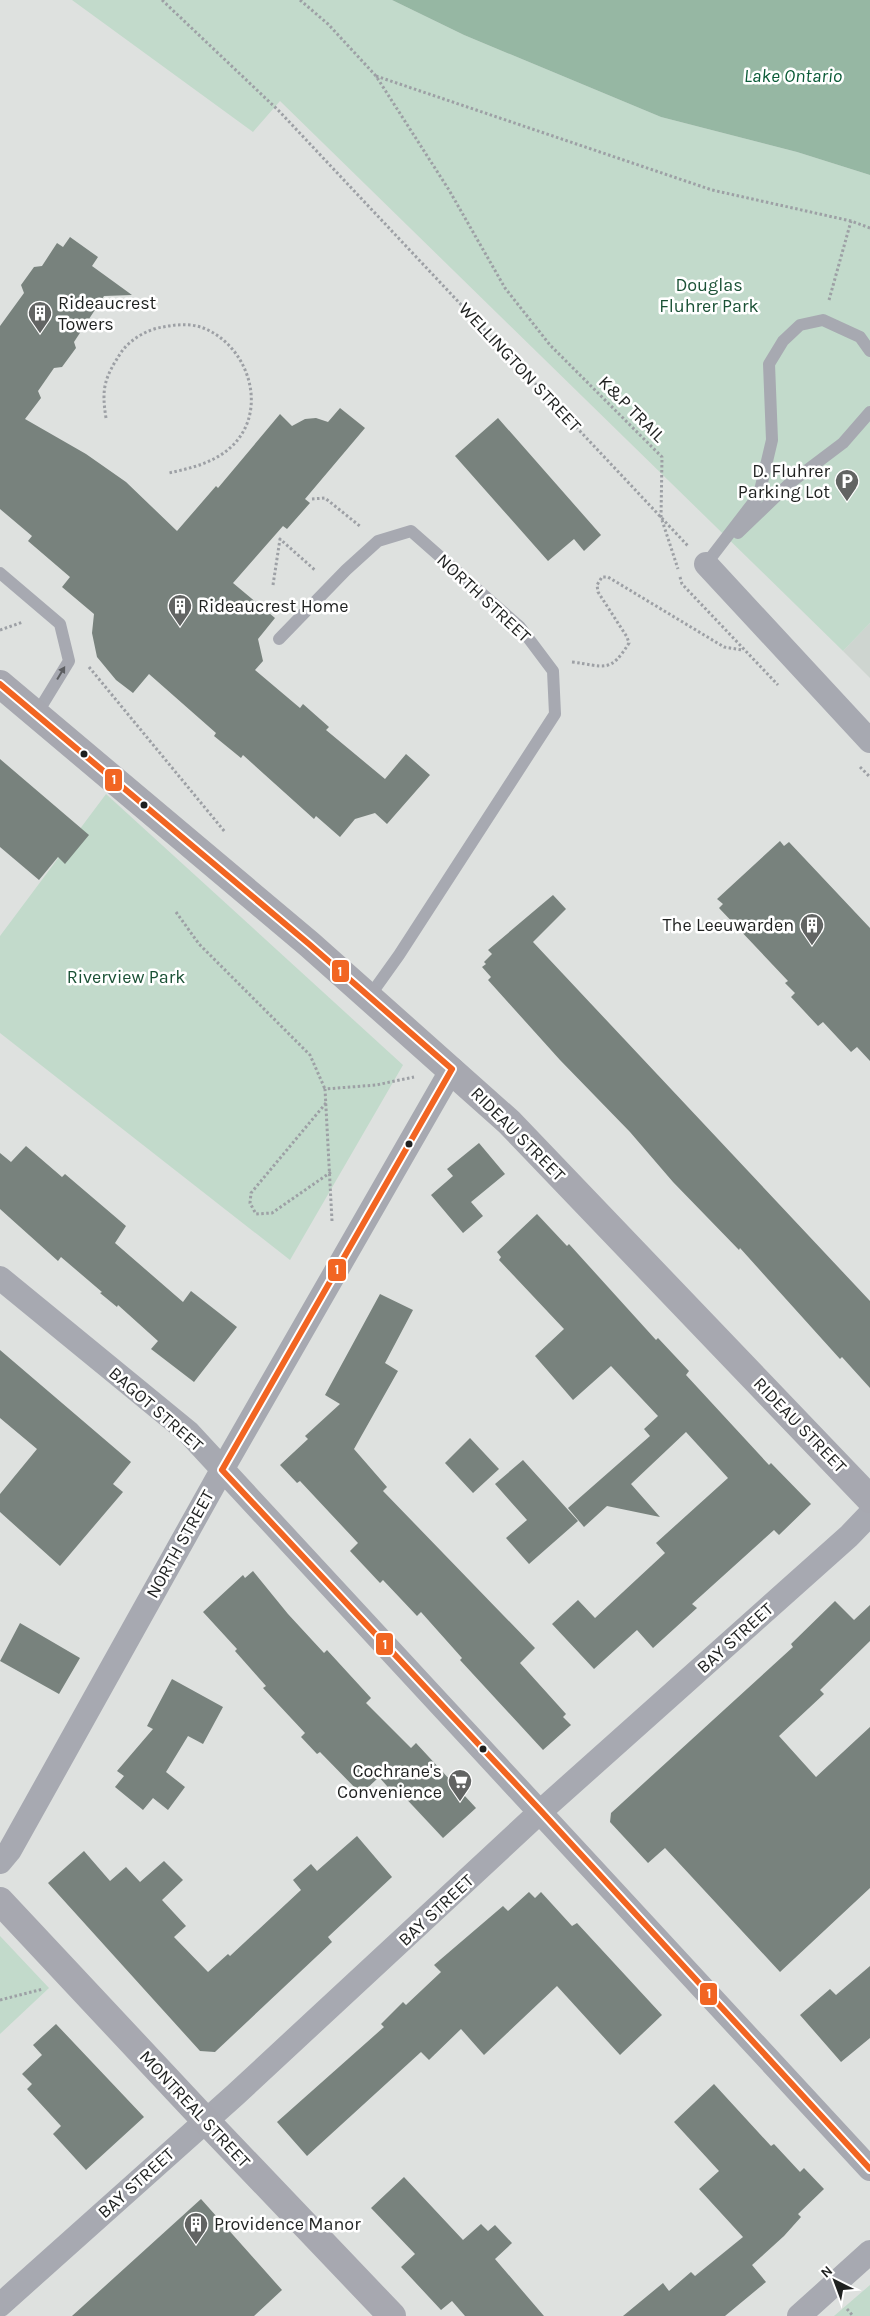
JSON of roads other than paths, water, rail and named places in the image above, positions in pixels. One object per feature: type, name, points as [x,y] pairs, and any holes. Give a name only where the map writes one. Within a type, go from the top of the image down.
[{"type":"street","points":[[706,564],[870,741]]},
{"type":"street","name":"RIDEAU STREET","points":[[0,684],[369,996],[509,1122],[870,1498]]},
{"type":"street","name":"NORTH STREET","points":[[0,1862],[10,1850],[222,1470],[452,1070]]},
{"type":"street","name":"BAGOT STREET","points":[[0,1279],[188,1432],[541,1811],[870,2169]]},
{"type":"street","name":"BAY STREET","points":[[0,2306],[206,2121],[541,1811],[849,1536],[870,1514]]},
{"type":"street","name":"MONTREAL STREET","points":[[0,1901],[392,2316]]},
{"type":"street","points":[[798,2316],[870,2252]]},
{"type":"lane","points":[[706,564],[759,495],[772,440],[769,364],[782,341],[800,324],[823,320],[860,337],[870,351]]},
{"type":"lane","points":[[706,564],[790,483],[843,443],[870,412]]},
{"type":"lane","name":"NORTH STREET","points":[[279,639],[331,585],[378,541],[411,531],[520,627],[553,671],[555,714],[399,955],[369,996]]},
{"type":"lane","points":[[0,573],[60,624],[69,661],[36,715]]},
{"type":"water","name":"Lake Ontario","points":[[392,0],[870,0],[870,175],[797,152],[661,117],[464,35]]},
{"type":"place","name":"Rideaucrest Towers","points":[[40,334]]},
{"type":"place","name":"D. Fluhrer Parking Lot","points":[[847,502]]},
{"type":"place","name":"Rideaucrest Home","points":[[180,627]]},
{"type":"place","name":"The Leeuwarden","points":[[812,946]]},
{"type":"place","name":"Cochrane's Convenience","points":[[460,1802]]},
{"type":"place","name":"Providence Manor","points":[[196,2245]]},
{"type":"park label","name":"Douglas Fluhrer Park","points":[[709,295]]},
{"type":"park label","name":"Riverview Park","points":[[126,977]]}]
